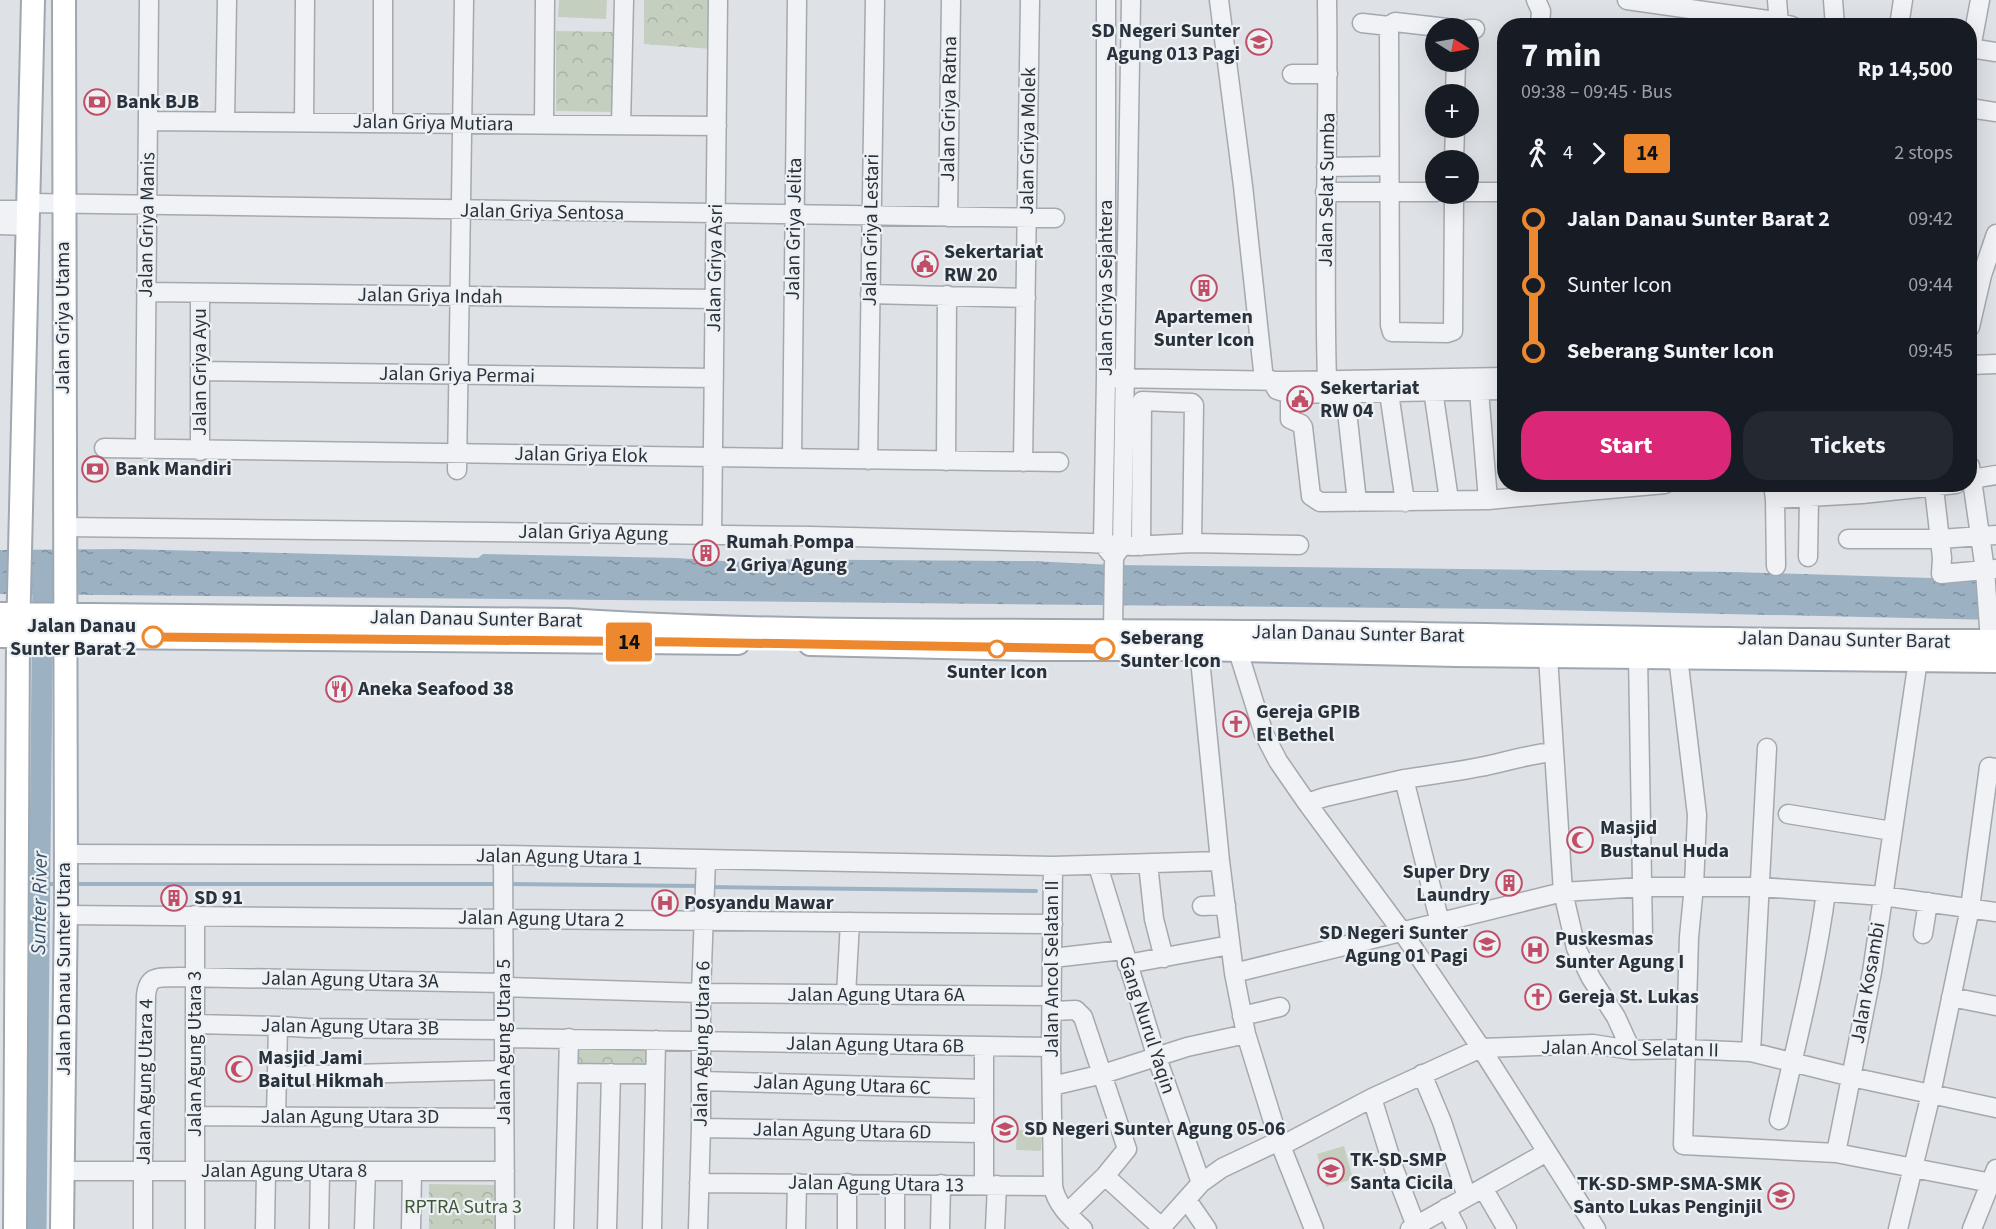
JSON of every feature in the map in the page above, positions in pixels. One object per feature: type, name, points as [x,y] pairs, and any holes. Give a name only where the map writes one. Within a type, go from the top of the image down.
[{"type":"main road","name":"Jalan Griya Utama","points":[[17,621],[33,0]]},
{"type":"main road","name":"Jalan Griya Utama","points":[[60,620],[64,534],[64,0]]},
{"type":"main road","name":"Jalan Danau Sunter Barat","points":[[17,621],[359,616],[568,620],[1032,649],[1238,651],[1456,645],[1993,643]]},
{"type":"main road","points":[[359,616],[360,639]]},
{"type":"main road","name":"Jalan Danau Sunter Barat","points":[[60,620],[360,639],[835,637],[1113,622],[1456,645],[1548,656],[1918,660],[1993,643]]},
{"type":"main road","name":"Jalan Danau Sunter Utara","points":[[60,620],[65,861],[62,1229]]},
{"type":"main road","points":[[15,1229],[12,900],[17,867],[9,836],[17,621]]},
{"type":"street","name":"Jalan Griya Manis","points":[[145,450],[150,0]]},
{"type":"street","points":[[225,121],[227,0]]},
{"type":"street","points":[[304,122],[305,0]]},
{"type":"street","points":[[383,0],[384,123]]},
{"type":"street","points":[[458,462],[464,0]]},
{"type":"street","points":[[544,124],[545,0]]},
{"type":"street","points":[[621,125],[624,0]]},
{"type":"street","name":"Jalan Griya Asri","points":[[712,535],[718,0]]},
{"type":"street","name":"Jalan Griya Jelita","points":[[792,458],[797,0]]},
{"type":"street","name":"Jalan Griya Lestari","points":[[868,460],[875,0]]},
{"type":"street","name":"Jalan Griya Ratna","points":[[948,217],[951,0]]},
{"type":"street","name":"Jalan Griya Molek","points":[[1023,462],[1030,0]]},
{"type":"street","name":"Jalan Griya Sejahtera","points":[[1106,0],[1115,378]]},
{"type":"street","name":"Jalan Griya Sejahtera","points":[[1113,622],[1115,378],[1131,0]]},
{"type":"street","points":[[1219,0],[1268,380],[1277,390],[1290,394],[1497,390]]},
{"type":"street","name":"Jalan Selat Sumba","points":[[1327,0],[1329,74],[1325,192],[1327,381]]},
{"type":"street","points":[[1530,18],[1530,10],[1535,0]]},
{"type":"street","points":[[1535,0],[1541,11],[1541,18]]},
{"type":"street","points":[[1627,0],[1744,18]]},
{"type":"street","points":[[1776,18],[1777,0]]},
{"type":"street","points":[[1833,0],[1834,18]]},
{"type":"street","points":[[1900,18],[1903,0]]},
{"type":"street","points":[[1976,18],[1980,0]]},
{"type":"street","points":[[1362,23],[1389,26],[1395,22],[1425,25]]},
{"type":"street","points":[[1389,26],[1388,192],[1390,326],[1392,332],[1447,333],[1452,331],[1454,204]]},
{"type":"street","points":[[1977,49],[1996,52]]},
{"type":"street","points":[[1292,74],[1329,74]]},
{"type":"street","points":[[1977,109],[1996,112]]},
{"type":"street","name":"Jalan Griya Mutiara","points":[[148,120],[717,126]]},
{"type":"street","points":[[1326,167],[1388,166]]},
{"type":"street","points":[[1325,192],[1425,192]]},
{"type":"street","points":[[1479,192],[1497,192]]},
{"type":"street","name":"Jalan Griya Sentosa","points":[[28,213],[64,204],[148,207],[1055,218]]},
{"type":"street","points":[[0,210],[28,213]]},
{"type":"street","name":"Jalan Griya Utama","points":[[0,225],[28,213]]},
{"type":"street","points":[[1977,300],[1990,267],[1996,234]]},
{"type":"street","name":"Jalan Griya Indah","points":[[146,292],[715,299]]},
{"type":"street","name":"Jalan Griya Ayu","points":[[200,293],[200,451]]},
{"type":"street","points":[[870,294],[1026,298]]},
{"type":"street","points":[[946,461],[947,295]]},
{"type":"street","points":[[1977,365],[1996,364]]},
{"type":"street","name":"Jalan Griya Permai","points":[[200,371],[714,378]]},
{"type":"street","points":[[1115,378],[1327,381],[1497,377]]},
{"type":"street","points":[[1433,390],[1449,500]]},
{"type":"street","points":[[1479,391],[1488,501]]},
{"type":"street","points":[[1345,393],[1357,502]]},
{"type":"street","points":[[1389,393],[1405,502]]},
{"type":"street","points":[[1290,394],[1290,419],[1303,427],[1311,496],[1320,502],[1488,501],[1534,492]]},
{"type":"street","points":[[1141,546],[1142,401],[1194,404],[1192,543]]},
{"type":"street","name":"Jalan Griya Elok","points":[[104,448],[458,462],[712,457],[1059,462]]},
{"type":"street","points":[[1977,478],[1996,475]]},
{"type":"street","points":[[1776,566],[1774,492],[1809,498],[1853,492]]},
{"type":"street","points":[[1934,492],[1941,574],[1989,572]]},
{"type":"street","points":[[1973,492],[1988,535],[1993,643]]},
{"type":"street","points":[[1808,557],[1809,498]]},
{"type":"street","name":"Jalan Griya Agung","points":[[64,534],[712,535],[1113,553]]},
{"type":"street","points":[[1848,539],[1940,539],[1988,535]]},
{"type":"street","points":[[1113,553],[1141,546],[1192,543],[1299,545]]},
{"type":"street","points":[[1199,649],[1230,945],[1244,1025],[1280,1144],[1314,1229]]},
{"type":"street","points":[[1238,651],[1264,734],[1278,761],[1403,933],[1482,1048],[1547,1152],[1589,1226]]},
{"type":"street","points":[[1548,656],[1563,892],[1576,948],[1591,978],[1616,1017],[1631,1050]]},
{"type":"street","points":[[1638,656],[1643,937]]},
{"type":"street","points":[[1678,657],[1696,815],[1694,886],[1689,937],[1683,1145],[1836,1153],[1912,1168],[1994,1179],[1972,1229]]},
{"type":"street","name":"Jalan Kosambi","points":[[1836,1153],[1872,972],[1918,660]]},
{"type":"street","points":[[1751,1052],[1767,748]]},
{"type":"street","points":[[1307,803],[1404,778],[1479,767],[1523,758],[1531,754],[1554,752]]},
{"type":"street","points":[[1898,1229],[1931,1094],[1970,908],[1989,767],[1996,768]]},
{"type":"street","points":[[1404,778],[1440,923]]},
{"type":"street","points":[[1788,814],[1892,831]]},
{"type":"street","name":"Jalan Agung Utara 1","points":[[65,861],[503,855],[706,865],[1053,866]]},
{"type":"street","name":"Jalan Agung Utara 5","points":[[503,855],[505,1229]]},
{"type":"street","name":"Jalan Ancol Selatan II","points":[[1083,1229],[1066,1213],[1054,1194],[1053,1186],[1051,1047],[1053,866],[1220,861]]},
{"type":"street","points":[[1148,864],[1154,919],[1164,958]]},
{"type":"street","name":"Jalan Agung Utara 6","points":[[698,1229],[701,993],[706,865]]},
{"type":"street","name":"Gang Nurul Yaqin","points":[[1098,866],[1157,1058],[1201,1183]]},
{"type":"street","points":[[1234,973],[1563,892],[1641,887],[1761,887],[1883,896],[1996,912]]},
{"type":"street","points":[[1779,1120],[1809,992],[1826,892]]},
{"type":"street","points":[[1923,934],[1928,902]]},
{"type":"street","points":[[1202,906],[1226,904]]},
{"type":"street","name":"Jalan Agung Utara 2","points":[[65,907],[195,915],[1053,924]]},
{"type":"street","name":"Jalan Agung Utara 3","points":[[195,915],[195,1229]]},
{"type":"street","points":[[846,995],[850,922]]},
{"type":"street","points":[[1053,958],[1164,958],[1230,945]]},
{"type":"street","name":"Jalan Agung Utara 3A","points":[[195,977],[701,993]]},
{"type":"street","name":"Jalan Agung Utara 4","points":[[143,1229],[147,985],[154,979],[195,977]]},
{"type":"street","name":"Jalan Agung Utara 6A","points":[[701,993],[846,995],[1052,1003],[1080,1013],[1103,1074]]},
{"type":"street","points":[[1951,997],[1996,1006]]},
{"type":"street","points":[[1052,1086],[1157,1058],[1244,1025],[1280,1007]]},
{"type":"street","name":"Jalan Agung Utara 3B","points":[[195,1024],[569,1038]]},
{"type":"street","points":[[276,1117],[278,1026]]},
{"type":"street","points":[[564,1229],[569,1038]]},
{"type":"street","name":"Jalan Agung Utara 6B","points":[[569,1038],[1051,1047]]},
{"type":"street","points":[[652,1229],[656,1040]]},
{"type":"street","name":"Jalan Ancol Selatan II","points":[[1160,1228],[1201,1183],[1222,1168],[1280,1144],[1422,1074],[1482,1048],[1593,1044],[1631,1050],[1685,1048],[1751,1052],[1850,1077],[1996,1108]]},
{"type":"street","points":[[984,1047],[983,1133],[994,1229]]},
{"type":"street","points":[[277,1076],[504,1070]]},
{"type":"street","points":[[568,1072],[655,1074]]},
{"type":"street","points":[[607,1229],[611,1073]]},
{"type":"street","points":[[1066,1213],[1105,1176],[1127,1149],[1103,1074]]},
{"type":"street","points":[[1422,1074],[1442,1122],[1467,1197]]},
{"type":"street","name":"Jalan Agung Utara 6C","points":[[701,1081],[984,1089]]},
{"type":"street","points":[[1372,1098],[1412,1228],[1547,1152]]},
{"type":"street","name":"Jalan Agung Utara 3D","points":[[195,1116],[504,1118]]},
{"type":"street","name":"Jalan Agung Utara 6D","points":[[701,1128],[983,1133]]},
{"type":"street","points":[[265,1229],[266,1171]]},
{"type":"street","points":[[319,1229],[320,1171]]},
{"type":"street","points":[[364,1229],[366,1171]]},
{"type":"street","points":[[411,1229],[412,1171]]},
{"type":"street","name":"Jalan Agung Utara 8","points":[[63,1172],[505,1171]]},
{"type":"street","points":[[1105,1176],[1160,1228]]},
{"type":"street","name":"Jalan Agung Utara 13","points":[[699,1183],[1053,1186]]},
{"type":"street","points":[[796,1229],[797,1183]]},
{"type":"street","points":[[847,1183],[847,1229]]},
{"type":"street","points":[[895,1184],[895,1229]]},
{"type":"street","points":[[940,1229],[941,1184]]},
{"type":"street","points":[[1483,1188],[1507,1229]]},
{"type":"street","points":[[1187,1200],[1208,1229]]},
{"type":"street","points":[[1446,1208],[1457,1229]]},
{"type":"green space","points":[[559,0],[607,0],[606,19],[558,17]]},
{"type":"green space","points":[[644,0],[714,0],[712,49],[644,44]]},
{"type":"green space","points":[[556,31],[616,32],[614,112],[556,111]]},
{"type":"green space","points":[[573,1042],[648,1044],[648,1070],[573,1069]]},
{"type":"green space","points":[[1017,1130],[1042,1131],[1041,1151],[1016,1150]]},
{"type":"green space","points":[[1344,1146],[1353,1179],[1326,1187],[1317,1154]]},
{"type":"green space","name":"RPTRA Sutra 3","points":[[429,1184],[497,1185],[497,1229],[429,1229]]},
{"type":"water","points":[[124,549],[478,558],[483,554],[677,558],[738,562],[743,559],[1031,561],[1114,565],[1734,572],[1996,580],[1996,620],[1505,609],[0,594],[0,550]]},
{"type":"waterway","name":"Sunter River","points":[[36,1229],[43,577]]},
{"type":"waterway","points":[[39,884],[60,884]]},
{"type":"waterway","points":[[73,884],[498,884]]},
{"type":"waterway","points":[[508,884],[699,886]]},
{"type":"waterway","points":[[709,887],[1036,891]]},
{"type":"bus line","name":"14","points":[[153,637],[1104,649]]},
{"type":"place","name":"SD Negeri Sunter Agung 013 Pagi","points":[[1259,42]]},
{"type":"place","name":"Bank BJB","points":[[97,102]]},
{"type":"place","name":"Sekertariat RW 20","points":[[925,264]]},
{"type":"place","name":"Apartemen Sunter Icon","points":[[1204,288]]},
{"type":"place","name":"Sekertariat RW 04","points":[[1300,399]]},
{"type":"place","name":"Bank Mandiri","points":[[95,469]]},
{"type":"place","name":"Rumah Pompa 2 Griya Agung","points":[[706,553]]},
{"type":"place","name":"Jalan Danau Sunter Barat 2","points":[[153,637]]},
{"type":"place","name":"Sunter Icon","points":[[997,649]]},
{"type":"place","name":"Seberang Sunter Icon","points":[[1104,649]]},
{"type":"place","name":"Aneka Seafood 38","points":[[339,689]]},
{"type":"place","name":"Gereja GPIB El Bethel","points":[[1236,724]]},
{"type":"place","name":"Masjid Bustanul Huda","points":[[1580,840]]},
{"type":"place","name":"Super Dry Laundry","points":[[1509,883]]},
{"type":"place","name":"SD 91","points":[[174,898]]},
{"type":"place","name":"Posyandu Mawar","points":[[665,903]]},
{"type":"place","name":"SD Negeri Sunter Agung 01 Pagi","points":[[1487,944]]},
{"type":"place","name":"Puskesmas Sunter Agung I","points":[[1535,950]]},
{"type":"place","name":"Gereja St. Lukas","points":[[1538,997]]},
{"type":"place","name":"Masjid Jami Baitul Hikmah","points":[[239,1069]]},
{"type":"place","name":"SD Negeri Sunter Agung 05-06","points":[[1005,1129]]},
{"type":"place","name":"TK-SD-SMP Santa Cicila","points":[[1331,1171]]},
{"type":"place","name":"TK-SD-SMP-SMA-SMK Santo Lukas Penginjil","points":[[1781,1196]]}]
